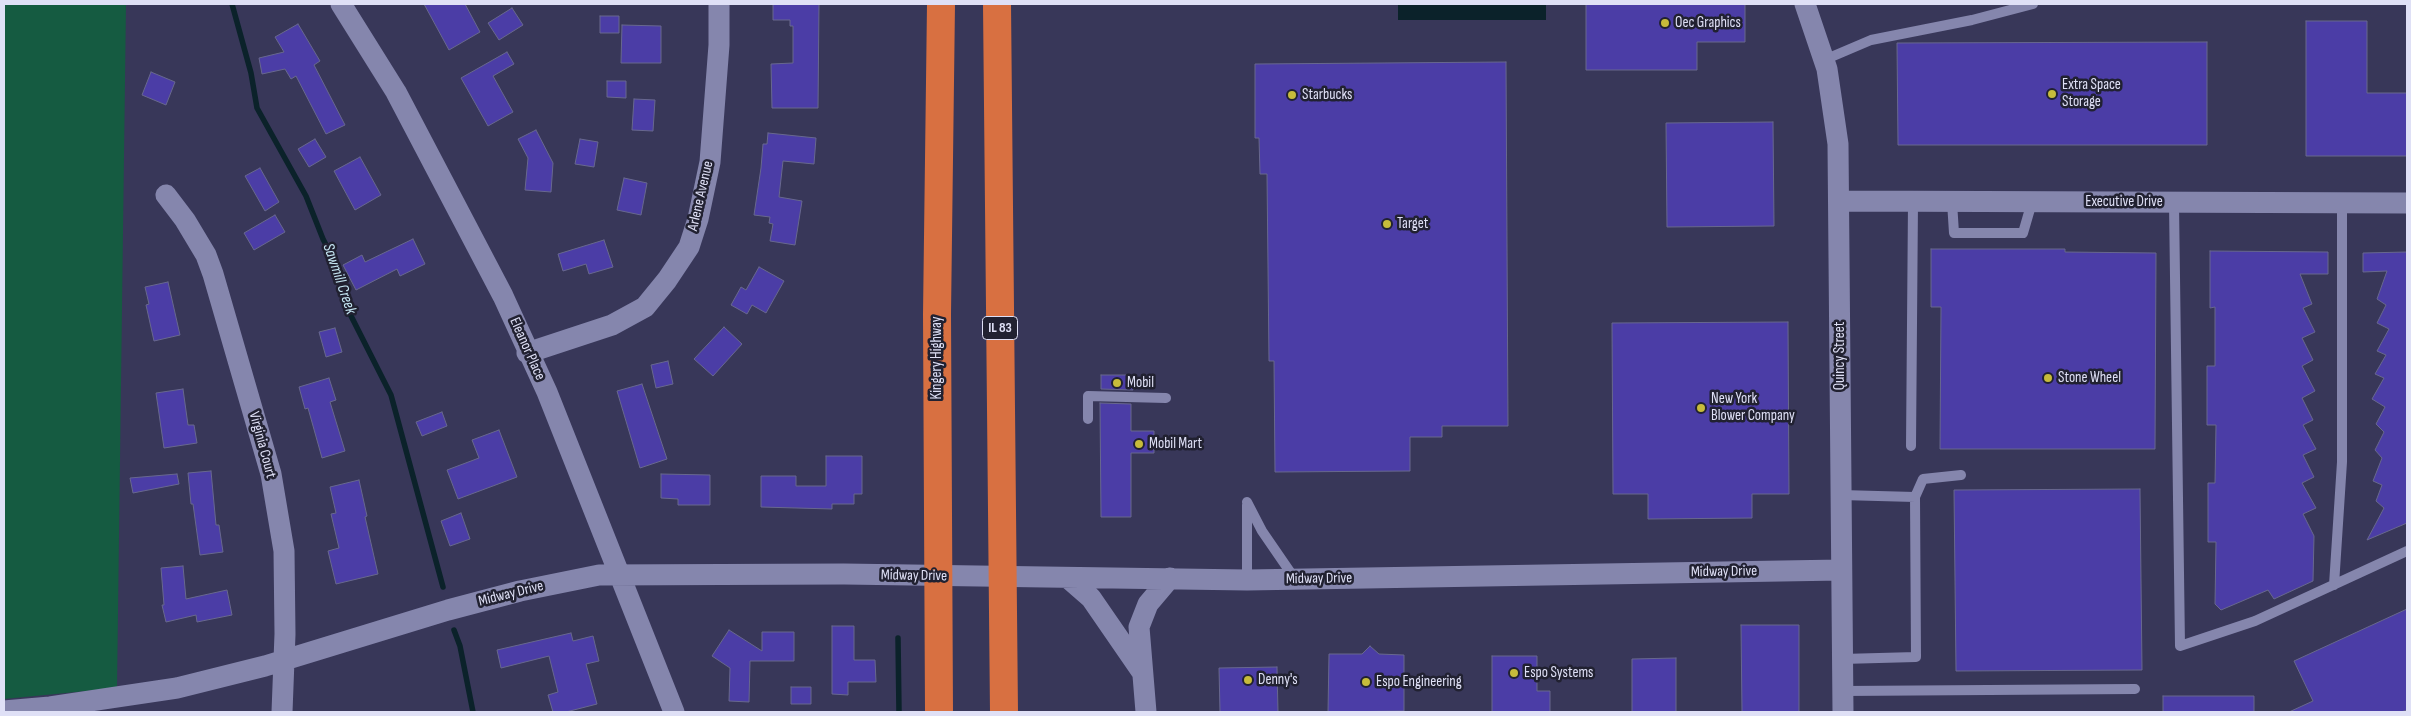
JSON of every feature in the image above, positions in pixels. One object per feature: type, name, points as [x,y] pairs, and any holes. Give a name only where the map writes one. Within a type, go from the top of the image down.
[{"type":"highway","name":"Kingery Highway","points":[[939,712],[937,314],[941,4]]},
{"type":"highway","name":"IL 83","points":[[997,4],[1004,712]]},
{"type":"street","name":"Eleanor Place","points":[[342,4],[396,92],[472,232],[504,296],[527,353],[547,392],[674,712]]},
{"type":"street","name":"Arlene Avenue","points":[[527,353],[612,325],[645,307],[667,280],[688,247],[698,219],[710,162],[719,45],[719,4]]},
{"type":"street","name":"Quincy Street","points":[[1805,4],[1824,60],[1836,119],[1840,202],[1843,702]]},
{"type":"street","name":"Virginia Court","points":[[166,195],[186,220],[206,256],[213,274],[272,474],[284,551],[286,634],[283,659],[282,712]]},
{"type":"street","name":"Executive Drive","points":[[1840,202],[2407,203]]},
{"type":"street","name":"Midway Drive","points":[[4,711],[50,707],[177,688],[448,610],[520,591],[599,574],[1247,580],[1841,570]]},
{"type":"street","points":[[1068,578],[1091,598],[1142,672]]},
{"type":"street","points":[[1146,712],[1139,627],[1148,604],[1170,578]]},
{"type":"lane","points":[[1824,60],[1871,40],[1972,20],[2033,4]]},
{"type":"lane","points":[[1911,446],[1913,202]]},
{"type":"lane","points":[[1952,202],[1954,233],[2023,233],[2032,202]]},
{"type":"lane","points":[[2174,203],[2180,646],[2256,621],[2407,551]]},
{"type":"lane","points":[[2334,585],[2342,462],[2342,203]]},
{"type":"lane","points":[[1088,419],[1088,396],[1166,398]]},
{"type":"lane","points":[[1842,659],[1916,657],[1915,497],[1923,479],[1961,475]]},
{"type":"lane","points":[[1841,495],[1915,497]]},
{"type":"lane","points":[[1247,580],[1248,502],[1262,531],[1295,579]]},
{"type":"lane","points":[[1843,702],[2135,689]]},
{"type":"green space","points":[[4,4],[126,4],[117,688],[4,699]]},
{"type":"water","points":[[1398,4],[1546,4],[1546,20],[1398,20]]},
{"type":"building","points":[[424,4],[465,4],[480,32],[449,50]]},
{"type":"building","points":[[773,4],[819,4],[818,108],[772,108],[771,64],[793,63],[793,26],[790,26],[790,20],[773,20]]},
{"type":"building","name":"Oec Graphics","points":[[1586,4],[1745,4],[1745,42],[1697,42],[1697,70],[1586,70]]},
{"type":"building","points":[[512,8],[523,25],[499,40],[488,23]]},
{"type":"building","points":[[600,16],[619,16],[619,33],[600,33]]},
{"type":"building","points":[[2306,21],[2367,21],[2367,93],[2407,93],[2407,156],[2306,156]]},
{"type":"building","points":[[298,24],[320,61],[314,65],[345,125],[326,134],[296,76],[291,79],[285,69],[262,74],[259,58],[284,52],[275,37]]},
{"type":"building","points":[[622,25],[661,26],[661,63],[621,63]]},
{"type":"building","name":"Extra Space Storage","points":[[2207,42],[2207,145],[1898,145],[1897,43]]},
{"type":"building","points":[[507,52],[514,64],[493,76],[513,112],[488,126],[461,78]]},
{"type":"building","name":"Target","points":[[1506,62],[1508,426],[1442,426],[1442,437],[1410,437],[1410,471],[1275,472],[1274,361],[1269,361],[1267,174],[1260,174],[1259,138],[1255,138],[1255,64]]},
{"type":"building","points":[[151,72],[175,82],[166,105],[142,95]]},
{"type":"building","points":[[607,81],[626,81],[626,98],[607,97]]},
{"type":"building","points":[[634,99],[655,100],[653,131],[632,130]]},
{"type":"building","points":[[1773,122],[1774,226],[1667,227],[1666,123]]},
{"type":"building","points":[[536,130],[553,163],[551,192],[525,190],[528,158],[518,139]]},
{"type":"building","points":[[768,133],[816,138],[814,164],[783,161],[779,197],[802,201],[795,245],[770,241],[773,224],[769,223],[770,217],[754,215],[763,144],[767,144]]},
{"type":"building","points":[[315,139],[326,157],[309,167],[298,149]]},
{"type":"building","points":[[580,139],[598,142],[594,167],[575,164]]},
{"type":"building","points":[[360,157],[381,195],[355,210],[334,171]]},
{"type":"building","points":[[260,168],[279,202],[265,211],[245,176]]},
{"type":"building","points":[[624,178],[647,183],[641,215],[617,210]]},
{"type":"building","points":[[275,215],[285,232],[254,250],[244,233]]},
{"type":"building","points":[[413,239],[425,264],[400,276],[397,269],[356,290],[343,265],[362,255],[365,262]]},
{"type":"building","points":[[604,240],[613,267],[589,274],[586,264],[563,271],[558,254]]},
{"type":"building","name":"Stone Wheel","points":[[1931,249],[2065,249],[2065,252],[2156,253],[2155,449],[1940,449],[1941,307],[1931,307]]},
{"type":"building","points":[[2210,251],[2328,252],[2328,274],[2300,274],[2312,304],[2303,308],[2315,332],[2302,338],[2313,360],[2302,366],[2315,391],[2302,398],[2313,420],[2303,425],[2316,449],[2303,455],[2314,477],[2302,483],[2316,508],[2303,514],[2314,536],[2313,581],[2274,599],[2268,590],[2221,610],[2215,604],[2216,542],[2208,542],[2208,483],[2215,483],[2216,425],[2207,425],[2207,366],[2215,366],[2215,307],[2210,308]]},
{"type":"building","points":[[2407,252],[2407,523],[2367,540],[2384,508],[2376,501],[2382,485],[2373,481],[2382,458],[2375,450],[2384,432],[2376,424],[2385,407],[2372,399],[2384,378],[2375,374],[2386,355],[2377,351],[2389,329],[2377,323],[2386,305],[2377,299],[2387,271],[2363,272],[2363,253]]},
{"type":"building","points":[[759,267],[784,281],[766,313],[752,305],[747,314],[731,305],[741,287],[746,290]]},
{"type":"building","points":[[168,282],[180,335],[154,341],[146,305],[149,304],[145,287]]},
{"type":"building","name":"New York Blower Company","points":[[1788,322],[1789,494],[1752,494],[1752,518],[1648,519],[1648,494],[1613,494],[1612,323]]},
{"type":"building","points":[[724,327],[742,344],[713,376],[694,359]]},
{"type":"building","points":[[335,328],[342,352],[326,357],[319,332]]},
{"type":"building","points":[[668,361],[673,384],[656,388],[651,365]]},
{"type":"building","name":"Mobil","points":[[1101,375],[1133,375],[1133,390],[1101,389]]},
{"type":"building","points":[[329,378],[336,400],[330,402],[345,451],[322,458],[308,408],[305,409],[299,387]]},
{"type":"building","points":[[642,384],[667,459],[640,468],[617,391]]},
{"type":"building","points":[[183,389],[188,425],[194,425],[197,443],[164,448],[156,393]]},
{"type":"building","name":"Mobil","points":[[1100,403],[1131,404],[1131,431],[1154,431],[1154,453],[1131,453],[1131,517],[1101,517]]},
{"type":"building","points":[[442,412],[447,426],[422,436],[416,422]]},
{"type":"building","points":[[499,430],[517,477],[458,499],[447,470],[479,458],[472,440]]},
{"type":"building","points":[[826,456],[862,456],[862,494],[854,494],[854,504],[832,504],[832,509],[761,507],[761,476],[796,476],[796,486],[826,486]]},
{"type":"building","points":[[211,471],[216,525],[219,525],[223,552],[200,555],[193,504],[191,504],[188,473]]},
{"type":"building","points":[[177,474],[179,484],[133,493],[130,478]]},
{"type":"building","points":[[661,474],[710,475],[710,505],[678,505],[678,499],[661,498]]},
{"type":"building","points":[[359,480],[378,574],[336,584],[328,551],[339,548],[331,514],[336,513],[330,487]]},
{"type":"building","points":[[2140,489],[2142,670],[1956,671],[1954,490]]},
{"type":"building","points":[[461,513],[470,539],[450,546],[441,521]]},
{"type":"building","points":[[183,566],[186,599],[227,590],[232,615],[197,622],[196,615],[166,622],[162,605],[164,605],[161,568]]},
{"type":"building","points":[[2407,609],[2407,710],[2401,712],[2289,712],[2313,701],[2294,661]]},
{"type":"building","points":[[1741,625],[1799,625],[1799,712],[1742,712]]},
{"type":"building","points":[[832,626],[854,626],[854,660],[875,660],[876,682],[848,682],[848,695],[832,694]]},
{"type":"building","points":[[729,630],[762,651],[762,632],[794,632],[794,661],[750,661],[749,702],[729,701],[730,668],[712,656]]},
{"type":"building","points":[[571,633],[573,641],[593,636],[599,661],[586,664],[597,704],[566,712],[553,712],[548,695],[558,692],[549,656],[501,668],[497,650]]},
{"type":"building","name":"Espo Engineering","points":[[1370,646],[1379,654],[1404,655],[1404,711],[1328,712],[1329,654],[1362,654]]},
{"type":"building","name":"Espo Systems","points":[[1492,656],[1537,656],[1537,691],[1550,691],[1550,712],[1492,712]]},
{"type":"building","points":[[1676,658],[1676,712],[1632,712],[1632,659]]},
{"type":"building","name":"Denny's","points":[[1277,667],[1278,712],[1220,712],[1219,668]]},
{"type":"building","points":[[791,687],[811,687],[811,704],[791,704]]},
{"type":"building","points":[[2163,696],[2254,696],[2254,712],[2163,712]]},
{"type":"waterway","name":"Sawmill Creek","points":[[232,4],[251,73],[257,108],[306,196],[323,239],[340,272],[346,306],[391,395],[443,587]]},
{"type":"waterway","name":"Sawmill Creek","points":[[454,630],[460,646],[473,712]]},
{"type":"waterway","points":[[898,638],[899,712]]},
{"type":"place","name":"Oec Graphics","points":[[1665,23]]},
{"type":"place","name":"Extra Space Storage","points":[[2052,94]]},
{"type":"place","name":"Starbucks","points":[[1292,95]]},
{"type":"place","name":"Target","points":[[1387,224]]},
{"type":"place","name":"Stone Wheel","points":[[2048,378]]},
{"type":"place","name":"Mobil","points":[[1117,383]]},
{"type":"place","name":"New York Blower Company","points":[[1701,408]]},
{"type":"place","name":"Mobil Mart","points":[[1139,444]]},
{"type":"place","name":"Espo Systems","points":[[1514,673]]},
{"type":"place","name":"Denny's","points":[[1248,680]]},
{"type":"place","name":"Espo Engineering","points":[[1366,682]]}]
